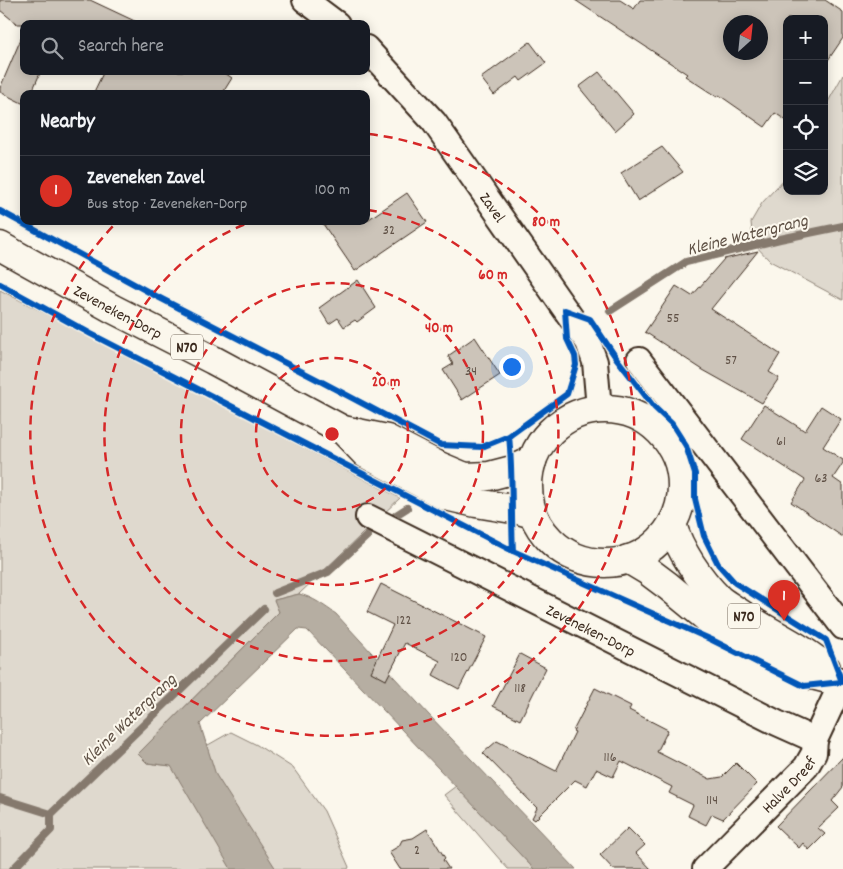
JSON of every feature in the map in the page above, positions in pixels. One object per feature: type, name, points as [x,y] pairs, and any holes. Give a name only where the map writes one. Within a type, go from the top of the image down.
[{"type":"main road","name":"Zeveneken-Dorp","points":[[0,246],[113,309],[343,430],[387,439],[465,477],[489,476],[512,470],[532,461]]},
{"type":"main road","points":[[599,409],[620,410],[639,418],[657,429],[670,445],[679,464],[682,484],[680,505],[672,524],[660,540],[645,552],[628,559],[609,563],[590,562],[572,556],[556,545],[542,531],[533,514],[529,497],[528,479],[532,461],[540,445],[551,431],[565,420],[599,409]]},
{"type":"main road","name":"Zeveneken-Dorp","points":[[343,430],[366,454],[446,496],[533,514]]},
{"type":"main road","name":"N70","points":[[672,524],[676,538],[686,556],[720,599],[746,617],[810,654],[843,682]]},
{"type":"main road","name":"N70","points":[[628,559],[668,586],[719,628],[808,674],[843,682]]},
{"type":"street","points":[[305,0],[332,20]]},
{"type":"street","name":"Zavel","points":[[370,52],[434,122],[588,342],[594,362],[599,409]]},
{"type":"street","points":[[639,360],[843,627]]},
{"type":"street","name":"Zeveneken-Dorp","points":[[368,517],[777,723],[815,740]]},
{"type":"street","name":"Halve Dreef","points":[[705,869],[806,767],[814,752],[815,740],[843,682]]},
{"type":"shaded area","points":[[843,75],[843,300],[770,261],[753,243],[751,222],[762,203],[783,180],[783,195],[828,195],[828,102]]},
{"type":"shaded area","points":[[0,290],[400,498],[299,594],[275,600],[279,612],[138,754],[147,763],[171,766],[231,732],[257,745],[293,768],[324,811],[349,867],[348,869],[58,869],[56,867],[54,869],[0,869]]},
{"type":"shaded area","points":[[299,594],[314,600],[336,614],[576,869],[534,869],[307,630],[298,629],[200,724],[216,775],[276,869],[231,869],[171,766],[147,763],[138,754],[279,612],[274,600]]},
{"type":"shaded area","points":[[456,786],[534,869],[508,869],[444,795]]},
{"type":"building","points":[[0,0],[90,0],[132,20],[20,20],[20,24],[17,24],[0,10]]},
{"type":"building","points":[[575,0],[620,0],[634,9],[640,0],[825,0],[843,12],[843,38],[828,60],[828,15],[783,15],[783,118],[775,113],[765,127],[719,95],[717,97],[685,76],[687,74]]},
{"type":"building","points":[[20,41],[20,75],[39,75],[33,90],[20,90],[20,102],[0,92]]},
{"type":"building","points":[[530,42],[546,63],[521,81],[518,77],[494,95],[481,78]]},
{"type":"building","points":[[599,72],[634,114],[615,131],[579,87]]},
{"type":"building","points":[[102,75],[228,75],[232,78],[224,90],[95,90]]},
{"type":"building","points":[[662,147],[683,172],[638,201],[621,173]]},
{"type":"building","points":[[407,193],[427,222],[355,271],[324,225],[370,225],[370,218]]},
{"type":"building","points":[[758,251],[711,309],[780,354],[769,372],[779,378],[762,403],[703,370],[645,332],[676,286],[692,296],[724,259]]},
{"type":"building","points":[[358,280],[376,308],[357,322],[355,320],[344,327],[338,318],[329,324],[319,308]]},
{"type":"building","points":[[475,337],[500,375],[462,400],[443,370],[453,364],[448,356]]},
{"type":"building","points":[[764,405],[805,431],[821,406],[841,419],[823,447],[843,460],[833,478],[843,485],[843,537],[791,502],[805,480],[742,439]]},
{"type":"building","points":[[381,584],[486,637],[459,689],[433,675],[440,661],[405,643],[386,680],[371,672],[393,625],[367,612]]},
{"type":"building","points":[[520,654],[546,668],[520,720],[493,706]]},
{"type":"building","points":[[595,688],[631,706],[629,710],[668,730],[657,752],[710,779],[722,777],[736,763],[757,784],[723,819],[712,814],[706,825],[688,816],[693,805],[669,793],[672,787],[621,761],[613,777],[596,769],[587,786],[575,780],[535,820],[532,818],[537,808],[483,753],[497,741],[556,771],[575,732],[573,731]]},
{"type":"building","points":[[843,757],[843,787],[832,801],[839,808],[818,828],[825,834],[809,850],[803,843],[799,848],[776,826]]},
{"type":"building","points":[[628,828],[645,845],[636,853],[651,869],[613,869],[600,855]]},
{"type":"building","points":[[427,829],[445,858],[443,860],[449,869],[400,869],[389,852],[399,846],[402,840],[413,838]]},
{"type":"waterway","name":"Kleine Watergrang","points":[[610,311],[686,262],[843,226]]},
{"type":"waterway","name":"Kleine Watergrang","points":[[396,515],[407,508]]},
{"type":"waterway","name":"Kleine Watergrang","points":[[275,593],[328,572],[368,535]]},
{"type":"waterway","name":"Kleine Watergrang","points":[[0,798],[51,814],[264,609]]},
{"type":"waterway","points":[[13,869],[51,830],[51,814]]},
{"type":"cycle path","points":[[0,211],[20,222]]},
{"type":"cycle path","points":[[26,225],[156,296],[441,445],[482,447],[509,436],[567,394],[576,365],[575,356],[567,339],[565,310],[590,319],[617,359],[654,407],[672,424],[686,446],[695,474],[695,499],[704,536],[718,564],[735,583],[826,640],[842,682]]},
{"type":"cycle path","points":[[0,284],[91,334],[513,551],[712,640],[804,686],[842,682]]},
{"type":"cycle path","points":[[509,436],[513,551]]},
{"type":"place","name":"Zeveneken Zavel","points":[[784,621]]}]
